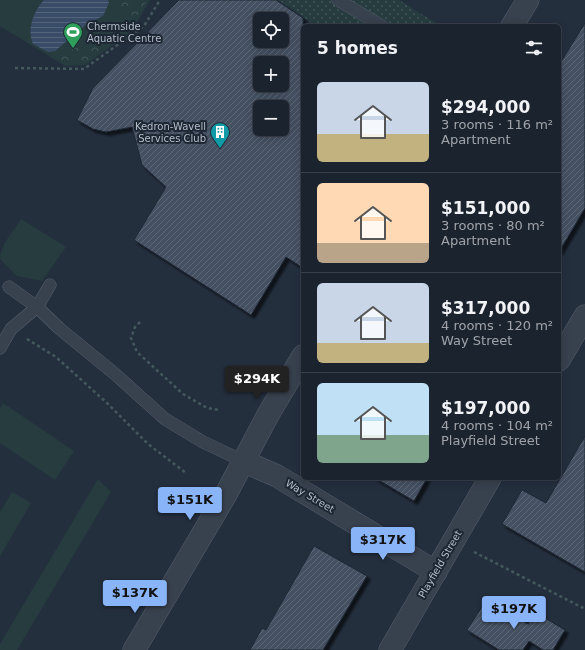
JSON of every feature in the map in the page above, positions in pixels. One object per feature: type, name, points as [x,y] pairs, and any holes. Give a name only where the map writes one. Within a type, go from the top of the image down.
[{"type":"street","points":[[513,24],[528,0]]},
{"type":"street","points":[[561,357],[585,316]]},
{"type":"street","points":[[134,650],[225,496],[269,413],[301,359]]},
{"type":"street","name":"Way Street","points":[[243,461],[277,476],[436,572]]},
{"type":"street","name":"Playfield Street","points":[[390,650],[489,480]]},
{"type":"lane","points":[[338,0],[379,24]]},
{"type":"lane","points":[[0,348],[11,329],[37,307],[50,285]]},
{"type":"lane","points":[[9,287],[37,307],[60,329],[115,374],[165,419],[203,442],[243,461]]},
{"type":"path","points":[[14,68],[84,69],[144,26],[160,0]]},
{"type":"path","points":[[140,322],[135,327],[131,338],[137,352],[183,394],[207,408],[220,410]]},
{"type":"path","points":[[11,329],[56,357],[108,404],[148,444],[186,473]]},
{"type":"path","points":[[467,548],[500,567],[585,609]]},
{"type":"green space","name":"Chermside Aquatic Centre","points":[[0,0],[150,0],[131,32],[85,65],[65,66],[0,26]]},
{"type":"green space","points":[[119,0],[147,0],[131,28],[118,4]]},
{"type":"green space","points":[[278,0],[399,0],[438,24],[313,24]]},
{"type":"green space","points":[[120,17],[128,30],[86,62],[63,64],[55,56],[69,52]]},
{"type":"green space","points":[[21,219],[66,247],[42,281],[17,276],[0,259],[5,243]]},
{"type":"green space","points":[[3,403],[74,451],[55,480],[0,443],[0,408]]},
{"type":"green space","points":[[98,479],[111,492],[17,650],[0,650],[0,644]]},
{"type":"green space","points":[[12,492],[31,503],[0,556],[0,512]]},
{"type":"water","points":[[44,0],[108,0],[109,3],[103,16],[87,24],[55,51],[48,52],[33,44],[31,38],[31,27],[34,15]]},
{"type":"building","name":"Kedron-Wavell Services Club","points":[[179,0],[276,0],[303,18],[303,24],[301,24],[301,267],[286,257],[251,315],[134,240],[166,187],[142,165],[132,127],[106,132],[93,129],[77,120],[93,88]]},
{"type":"building","points":[[585,23],[585,208],[561,249],[561,62]]},
{"type":"building","points":[[585,436],[585,572],[502,524],[522,490],[546,503],[559,480],[561,480],[561,477]]},
{"type":"building","points":[[378,480],[426,480],[414,501]]},
{"type":"building","points":[[314,546],[367,576],[323,650],[250,650],[262,628],[266,630]]},
{"type":"building","points":[[487,599],[528,624],[535,612],[565,630],[553,650],[543,650],[529,641],[523,650],[499,650],[467,630]]},
{"type":"place","name":"Chermside Aquatic Centre","points":[[73,49]]},
{"type":"place","name":"Kedron-Wavell Services Club","points":[[220,149]]}]
